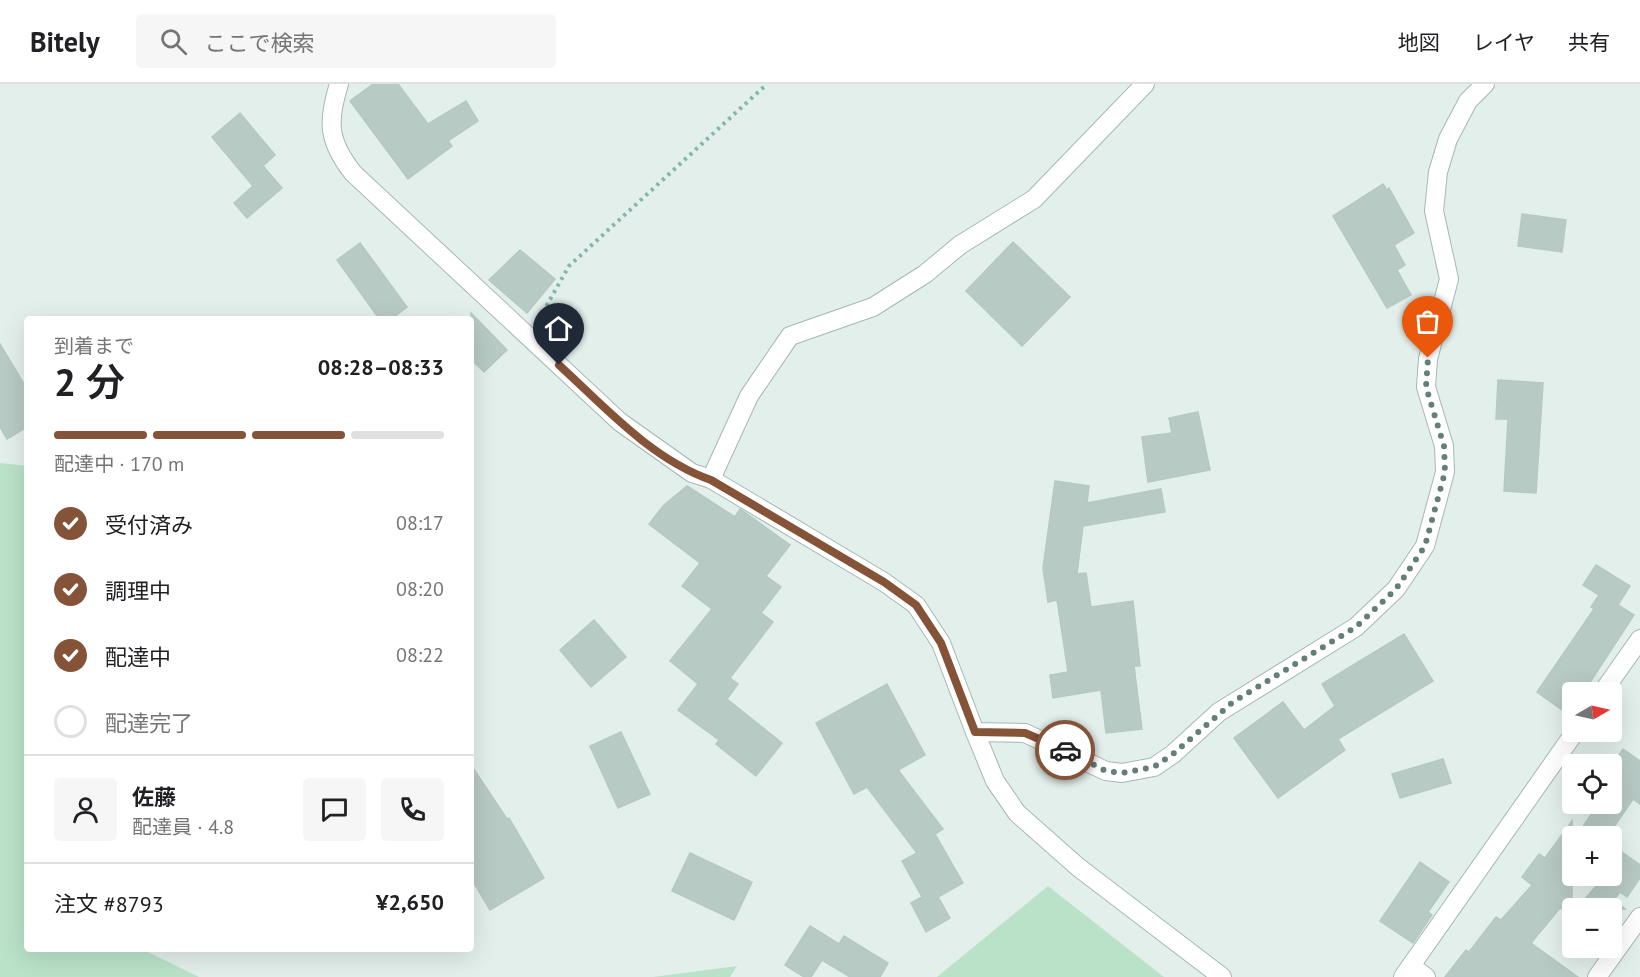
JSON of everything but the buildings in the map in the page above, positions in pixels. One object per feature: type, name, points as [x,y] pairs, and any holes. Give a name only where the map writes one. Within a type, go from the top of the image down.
[{"type":"street","points":[[339,84],[330,120],[332,136],[342,158],[353,173],[451,267],[645,442],[692,473],[711,480],[884,582],[916,605],[941,643],[995,781],[1017,813],[1078,867],[1222,977]]},
{"type":"street","points":[[711,480],[749,396],[790,336],[873,307],[925,274],[960,245],[1034,199],[1145,84]]},
{"type":"street","points":[[975,732],[1025,733],[1106,771],[1122,773],[1148,769],[1173,754],[1238,698],[1356,627],[1396,589],[1425,546],[1445,472],[1444,446],[1426,387],[1428,358],[1449,279],[1434,211],[1438,172],[1448,139],[1468,101],[1485,84]]},
{"type":"street","points":[[1610,682],[1640,639]]},
{"type":"street","points":[[1426,977],[1407,971],[1568,742]]},
{"type":"street","points":[[1598,977],[1640,917]]},
{"type":"path","points":[[529,337],[569,266],[767,84]]},
{"type":"green space","points":[[0,463],[24,466],[24,952],[148,952],[199,977],[0,977]]},
{"type":"green space","points":[[1048,886],[1164,977],[937,977]]},
{"type":"green space","points":[[737,966],[730,977],[653,977]]},
{"type":"way so far","points":[[1065,750],[1106,771],[1122,773],[1154,767],[1173,754],[1219,712],[1247,692],[1356,627],[1396,589],[1425,546],[1445,472],[1444,446],[1426,387],[1428,358]]},
{"type":"route","points":[[559,365],[645,442],[692,473],[711,480],[884,582],[916,605],[941,643],[975,732],[1025,733],[1065,750]]}]
